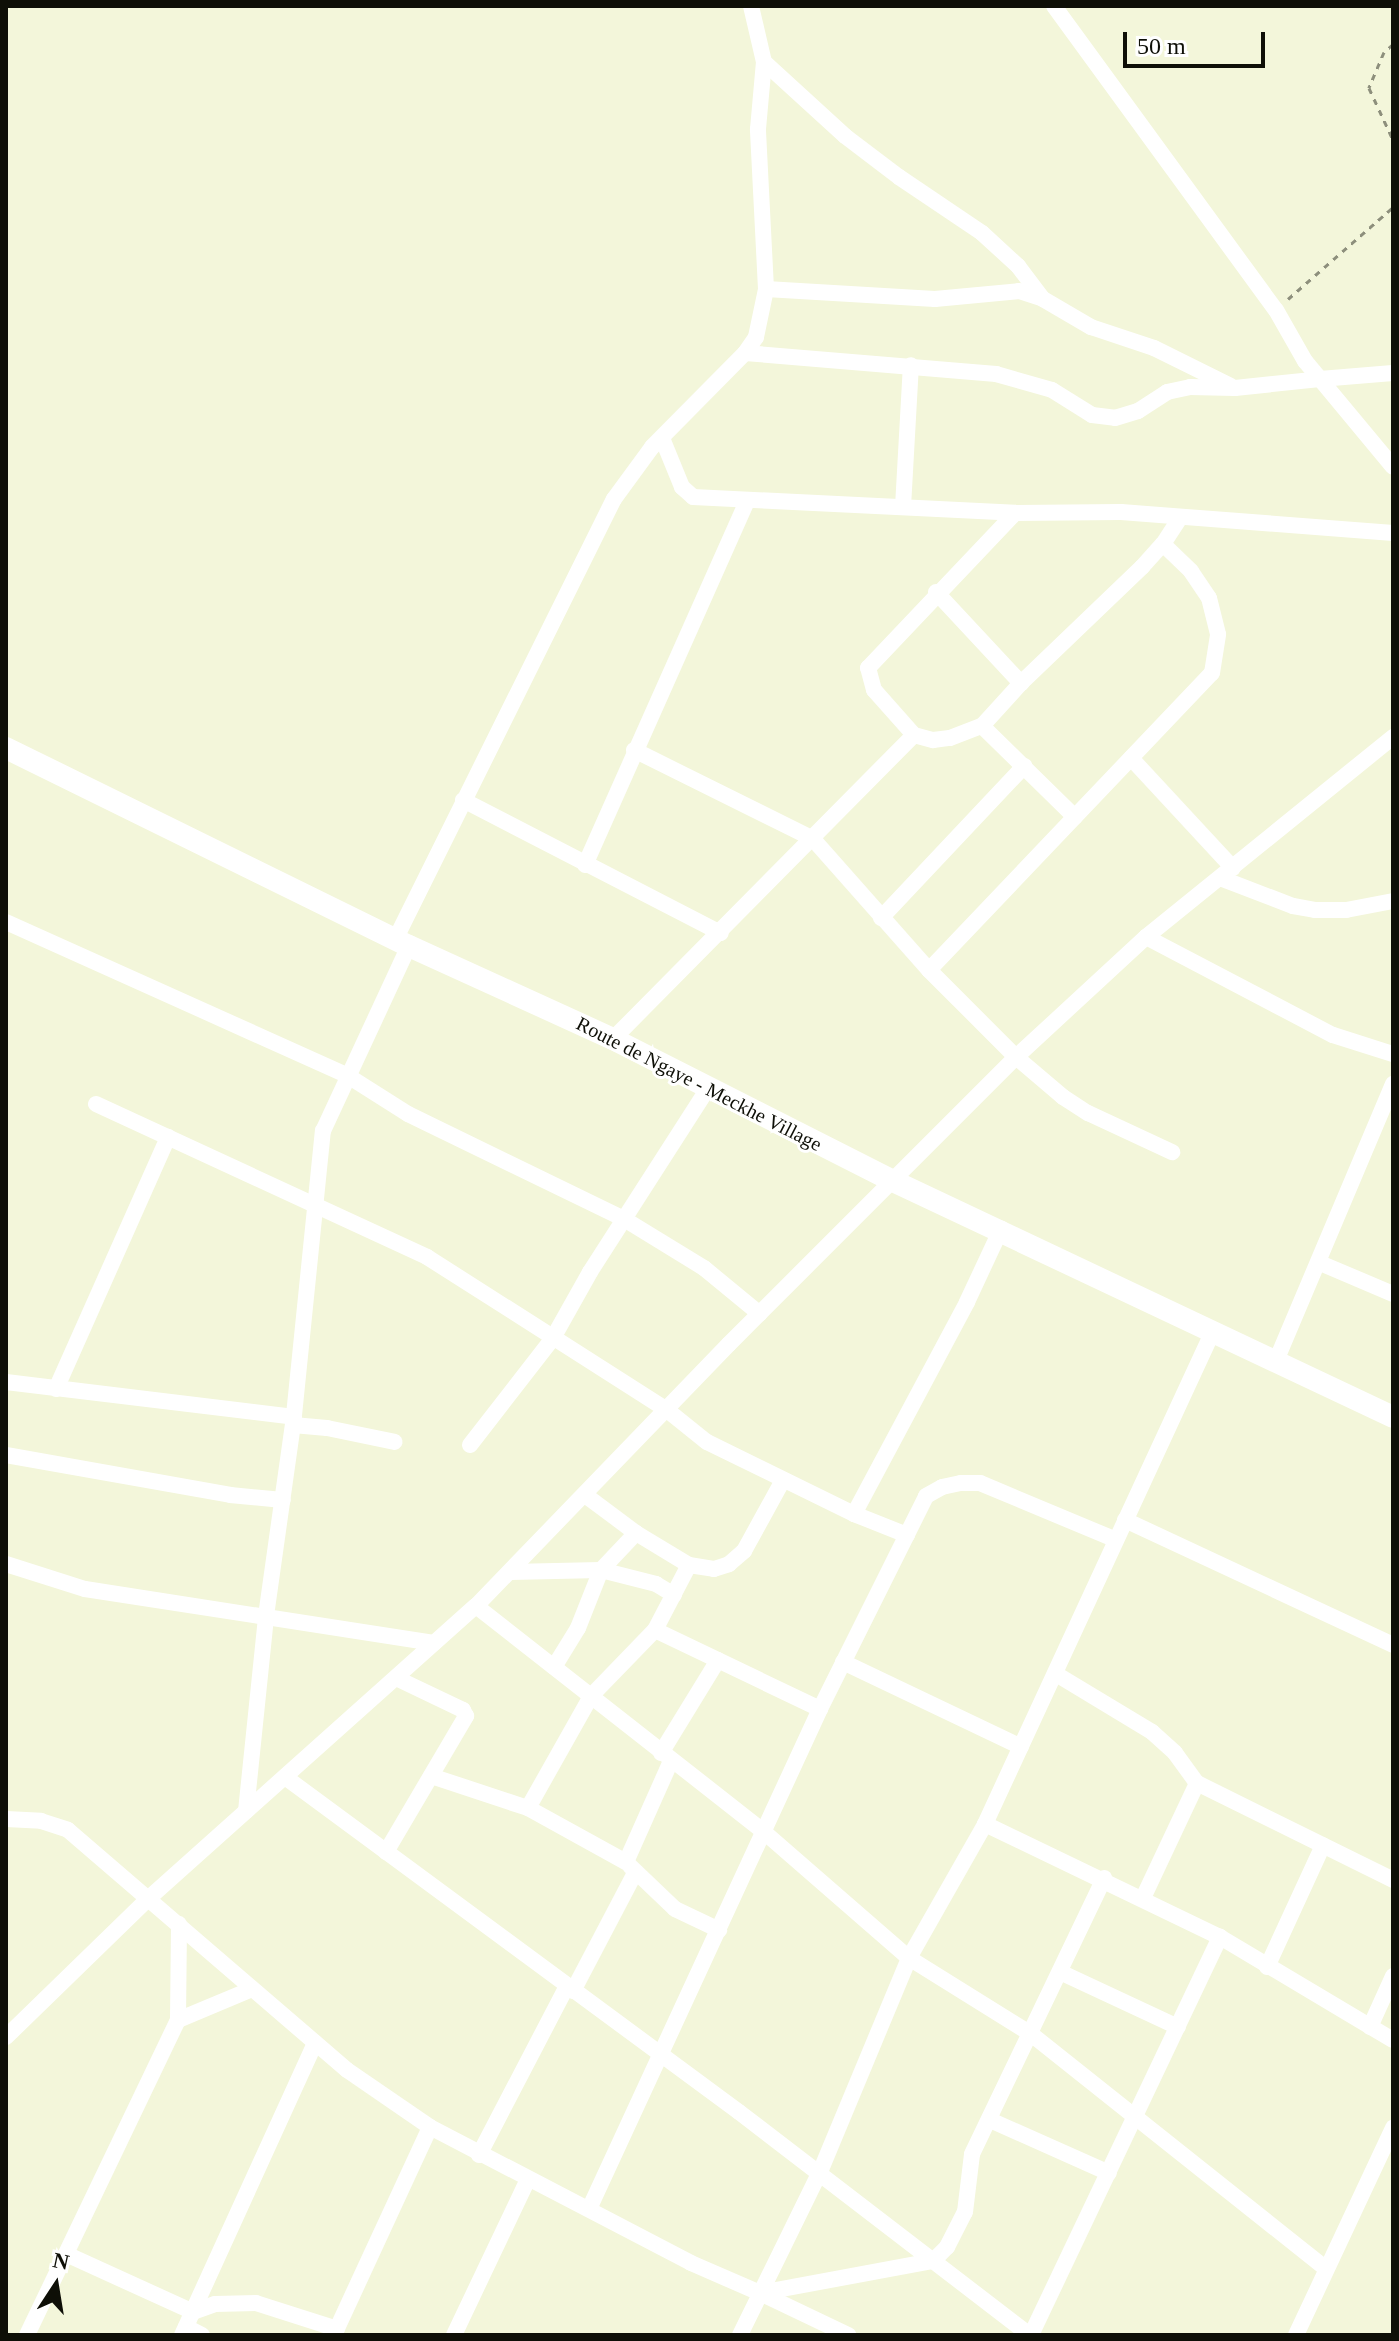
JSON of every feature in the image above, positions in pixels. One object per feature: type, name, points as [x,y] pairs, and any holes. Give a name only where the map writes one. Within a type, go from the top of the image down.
[{"type":"main road","name":"Route de Ngaye - Meckhe Village","points":[[6,748],[403,942],[613,1039],[891,1180],[1001,1229],[1393,1417]]},
{"type":"street","points":[[246,1811],[266,1616],[293,1421],[323,1131],[463,800],[614,499],[662,438],[745,353],[756,337],[766,289],[758,129],[764,62],[751,6]]},
{"type":"street","points":[[1054,6],[1276,310],[1305,361],[1393,467]]},
{"type":"street","points":[[764,62],[856,144],[982,233],[1018,266],[1043,299]]},
{"type":"street","points":[[766,289],[935,299],[1019,291],[1043,299],[1091,327],[1154,348],[1235,388]]},
{"type":"street","points":[[745,353],[911,365],[1022,379],[1052,390],[1092,415],[1115,418],[1138,411],[1167,392],[1190,387],[1235,388],[1393,373]]},
{"type":"street","points":[[903,507],[911,365]]},
{"type":"street","points":[[662,438],[682,487],[693,497],[1015,513],[1121,512],[1179,519],[1393,533]]},
{"type":"street","points":[[585,865],[747,501]]},
{"type":"street","points":[[1015,513],[936,592],[868,668],[874,690],[914,735],[933,740],[950,738],[982,726],[1021,683],[1163,544],[1179,519]]},
{"type":"street","points":[[929,970],[1212,673],[1218,634],[1209,598],[1191,571],[1163,544]]},
{"type":"street","points":[[936,592],[1021,683]]},
{"type":"street","points":[[982,726],[1075,817]]},
{"type":"street","points":[[613,1039],[914,735]]},
{"type":"street","points":[[6,2037],[149,1898],[476,1606],[891,1180],[1016,1057],[1146,937],[1393,737]]},
{"type":"street","points":[[634,750],[813,839],[929,970],[1016,1057],[1063,1097],[1088,1113],[1172,1152]]},
{"type":"street","points":[[1131,758],[1226,873],[1293,906],[1315,910],[1346,910],[1393,901]]},
{"type":"street","points":[[881,918],[1024,766]]},
{"type":"street","points":[[463,800],[721,933]]},
{"type":"street","points":[[6,922],[348,1076],[408,1114],[624,1219],[704,1268],[760,1314]]},
{"type":"street","points":[[1146,937],[1333,1035],[1393,1054]]},
{"type":"street","points":[[1276,1361],[1320,1263],[1393,1084]]},
{"type":"street","points":[[470,1445],[553,1338],[708,1088]]},
{"type":"street","points":[[96,1104],[427,1257],[667,1410],[707,1442],[854,1514],[907,1535]]},
{"type":"street","points":[[56,1389],[168,1137]]},
{"type":"street","points":[[854,1514],[967,1302],[1001,1229]]},
{"type":"street","points":[[1320,1263],[1393,1294]]},
{"type":"street","points":[[740,2335],[820,2172],[909,1958],[985,1824],[1213,1331]]},
{"type":"street","points":[[6,1382],[293,1421],[395,1442]]},
{"type":"street","points":[[6,1455],[230,1495],[283,1500]]},
{"type":"street","points":[[585,1495],[636,1533],[689,1565],[714,1569],[729,1564],[744,1551],[783,1480]]},
{"type":"street","points":[[590,2207],[820,1709],[926,1496],[961,1483],[980,1483],[1116,1540]]},
{"type":"street","points":[[1125,1520],[1393,1645]]},
{"type":"street","points":[[554,1667],[578,1628],[601,1570],[636,1533]]},
{"type":"street","points":[[6,1564],[85,1589],[434,1643]]},
{"type":"street","points":[[528,1808],[591,1696],[655,1630],[689,1565]]},
{"type":"street","points":[[510,1572],[601,1570],[656,1584],[674,1595]]},
{"type":"street","points":[[476,1606],[764,1832],[909,1958],[1031,2034],[1326,2269]]},
{"type":"street","points":[[655,1630],[820,1709]]},
{"type":"street","points":[[479,2155],[570,1988],[630,1868],[666,1757],[718,1660]]},
{"type":"street","points":[[843,1662],[1021,1747]]},
{"type":"street","points":[[1056,1674],[1152,1732],[1175,1753],[1197,1783],[1393,1880]]},
{"type":"street","points":[[386,1852],[466,1716],[463,1710],[396,1678]]},
{"type":"street","points":[[431,1776],[528,1808],[630,1868],[675,1909],[719,1930]]},
{"type":"street","points":[[285,1777],[820,2172],[1030,2335],[1137,2119],[1220,1937]]},
{"type":"street","points":[[1143,1898],[1197,1783]]},
{"type":"street","points":[[6,1819],[41,1821],[68,1830],[347,2070],[430,2127],[479,2155],[590,2207],[691,2263],[848,2335]]},
{"type":"street","points":[[985,1824],[1104,1878],[1220,1937],[1393,2040]]},
{"type":"street","points":[[1267,1967],[1323,1845]]},
{"type":"street","points":[[760,2293],[933,2261],[959,2228],[972,2154],[1104,1878]]},
{"type":"street","points":[[27,2335],[178,2020],[179,1924]]},
{"type":"street","points":[[1060,1972],[1178,2027]]},
{"type":"street","points":[[1370,2027],[1393,1976]]},
{"type":"street","points":[[178,2020],[252,1989]]},
{"type":"street","points":[[187,2325],[315,2043]]},
{"type":"street","points":[[990,2120],[1109,2173]]},
{"type":"street","points":[[187,2325],[215,2304],[256,2303],[335,2332],[430,2127]]},
{"type":"street","points":[[1296,2335],[1393,2128]]},
{"type":"street","points":[[454,2335],[528,2179]]},
{"type":"street","points":[[66,2254],[202,2335]]},
{"type":"path","points":[[1393,44],[1384,52],[1369,88],[1393,140]]},
{"type":"path","points":[[1276,310],[1393,207]]}]
